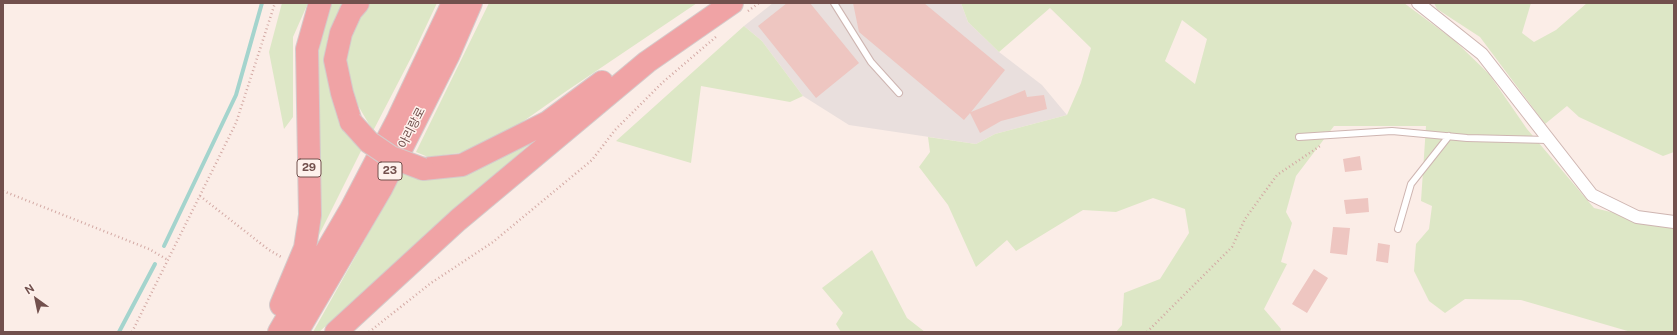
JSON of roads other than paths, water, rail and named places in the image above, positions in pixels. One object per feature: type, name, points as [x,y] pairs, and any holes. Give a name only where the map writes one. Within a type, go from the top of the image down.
[{"type":"highway","name":"29","points":[[286,331],[277,314],[305,248],[310,215],[307,49],[320,3]]},
{"type":"highway","points":[[358,3],[351,11],[341,33],[335,60],[342,93],[351,122],[369,142],[391,157],[423,168],[462,165],[548,122],[636,57],[716,3]]},
{"type":"highway","name":"아리랑로","points":[[286,331],[391,133],[453,3]]},
{"type":"highway","name":"아리랑로","points":[[286,331],[381,189],[449,54],[471,3]]},
{"type":"highway","points":[[336,332],[458,220],[647,62],[737,9]]},
{"type":"street","points":[[1418,3],[1482,54],[1592,195],[1637,217],[1674,222]]},
{"type":"lane","points":[[834,3],[843,20],[871,62],[900,93]]},
{"type":"lane","points":[[1299,137],[1392,131],[1449,136],[1548,140]]},
{"type":"lane","points":[[1398,229],[1412,184],[1449,136]]},
{"type":"waterway","points":[[164,246],[236,95],[262,3]]},
{"type":"waterway","points":[[119,332],[155,264]]}]
